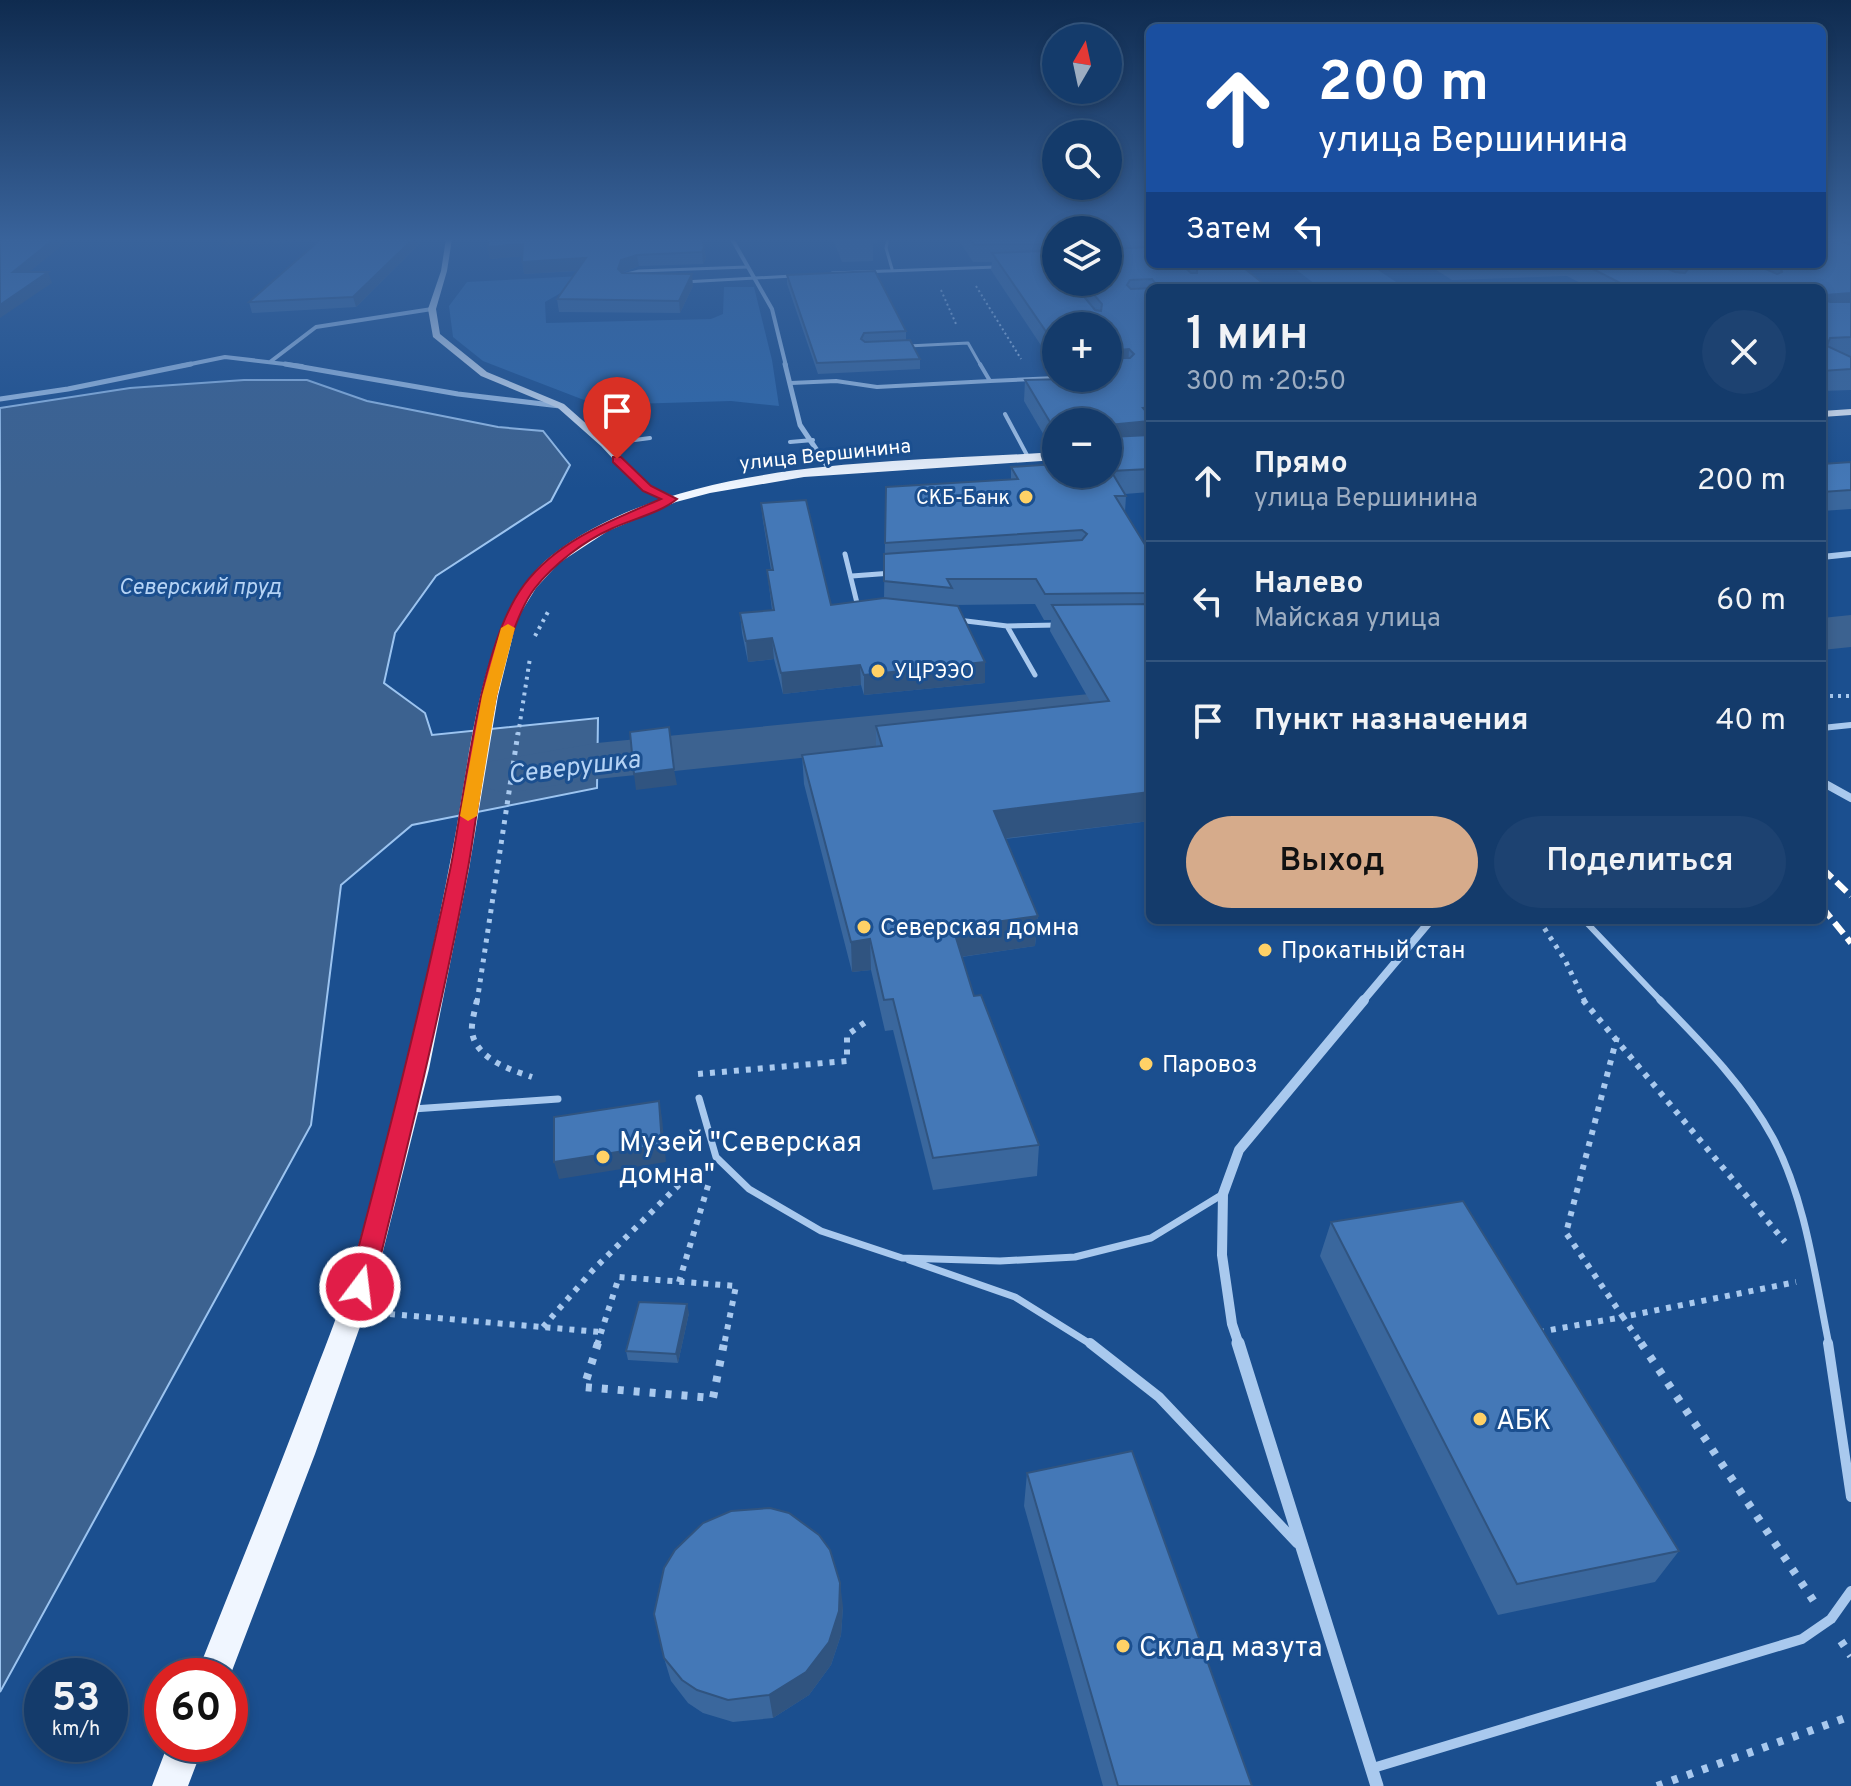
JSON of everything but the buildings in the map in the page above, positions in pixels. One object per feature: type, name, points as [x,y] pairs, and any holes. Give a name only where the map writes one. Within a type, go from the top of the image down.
[{"type":"main road","points":[[1826,414],[1851,412]]},
{"type":"main road","name":"улица Вершинина","points":[[220,1658],[300,1454],[360,1287],[406,1110],[459,869],[490,696],[510,619],[530,586],[554,560],[603,528],[671,499],[753,479],[830,470],[1042,456]]},
{"type":"main road","points":[[170,1786],[179,1762]]},
{"type":"street","points":[[269,362],[316,327],[346,322]]},
{"type":"street","points":[[434,322],[436,335],[484,374],[561,406],[604,444],[647,489],[671,499]]},
{"type":"street","points":[[775,322],[800,425],[813,440],[830,470]]},
{"type":"street","points":[[0,399],[68,389],[225,357],[395,380],[458,394],[561,406]]},
{"type":"street","points":[[1826,557],[1851,554]]},
{"type":"street","points":[[1826,728],[1851,725]]},
{"type":"street","points":[[1826,784],[1851,798]]},
{"type":"street","points":[[1377,1786],[1232,1324],[1222,1255],[1223,1194],[1239,1150],[1428,924]]},
{"type":"lane","points":[[895,347],[968,343],[990,381]]},
{"type":"lane","points":[[791,383],[832,381],[877,387],[1042,379]]},
{"type":"lane","points":[[1005,414],[1028,457]]},
{"type":"lane","points":[[604,444],[650,438]]},
{"type":"lane","points":[[790,442],[813,440]]},
{"type":"lane","points":[[845,554],[858,609]]},
{"type":"lane","points":[[852,576],[897,572]]},
{"type":"lane","points":[[948,619],[1007,626],[1071,625]]},
{"type":"lane","points":[[1007,626],[1035,675]]},
{"type":"lane","points":[[1588,924],[1723,1066],[1773,1138],[1804,1221],[1833,1367],[1851,1497]]},
{"type":"lane","points":[[699,1098],[716,1157],[749,1189],[821,1231],[1015,1297],[1089,1343],[1159,1397],[1305,1551]]},
{"type":"lane","points":[[406,1110],[558,1099]]},
{"type":"lane","points":[[902,1258],[1000,1261],[1075,1257],[1151,1238],[1223,1194]]},
{"type":"lane","points":[[1373,1768],[1802,1639],[1829,1624],[1845,1605],[1851,1591]]},
{"type":"path","points":[[956,322],[968,343]]},
{"type":"path","points":[[999,322],[1024,363]]},
{"type":"path","points":[[534,639],[554,599]]},
{"type":"path","points":[[531,654],[472,1032],[477,1046],[487,1058],[535,1078]]},
{"type":"path","points":[[1826,696],[1851,696]]},
{"type":"path","points":[[1542,924],[1565,960],[1582,999],[1617,1037],[1787,1246]]},
{"type":"path","points":[[697,1074],[847,1061],[847,1035],[867,1021]]},
{"type":"path","points":[[1617,1037],[1566,1233],[1851,1656]]},
{"type":"path","points":[[679,1282],[716,1157]]},
{"type":"path","points":[[543,1327],[593,1270],[696,1167],[716,1157]]},
{"type":"path","points":[[619,1277],[679,1282],[736,1286],[713,1398],[584,1387],[619,1277]]},
{"type":"path","points":[[1534,1333],[1812,1279]]},
{"type":"path","points":[[390,1314],[600,1332]]},
{"type":"path","points":[[1657,1786],[1851,1716]]},
{"type":"shaded area","points":[[451,322],[763,322],[779,406],[731,401],[597,405],[483,361],[453,337]]},
{"type":"water","name":"Северский пруд","points":[[244,380],[307,380],[367,401],[498,427],[543,431],[570,465],[551,501],[436,576],[395,633],[384,683],[425,713],[432,735],[598,718],[597,788],[412,825],[341,885],[311,1125],[0,1692],[0,408],[130,388]]},
{"type":"waterway","name":"Северушка","points":[[1826,634],[1851,631]]},
{"type":"waterway","name":"Северушка","points":[[507,775],[597,761],[1146,705]]},
{"type":"railway","points":[[1826,872],[1851,896]]},
{"type":"railway","points":[[1826,912],[1851,943]]},
{"type":"slow traffic","points":[[468,816],[490,696],[508,628]]},
{"type":"place","name":"СКБ-Банк","points":[[1026,497]]},
{"type":"place","name":"УЦРЭЭО","points":[[878,671]]},
{"type":"place","name":"Северская домна","points":[[864,927]]},
{"type":"place","name":"Прокатный стан","points":[[1265,950]]},
{"type":"place","name":"Паровоз","points":[[1146,1064]]},
{"type":"place","name":"Музей \"Северская домна\"","points":[[603,1157]]},
{"type":"place","name":"АБК","points":[[1480,1419]]},
{"type":"place","name":"Склад мазута","points":[[1123,1646]]},
{"type":"route","points":[[360,1287],[417,1069],[459,869],[490,696],[510,619],[530,586],[554,560],[603,528],[671,499],[647,489],[617,459]]}]
